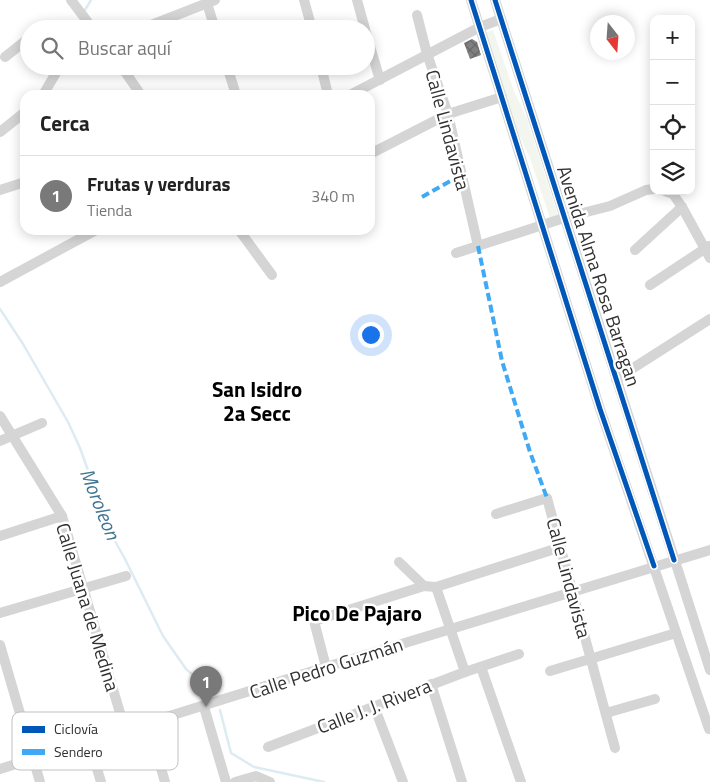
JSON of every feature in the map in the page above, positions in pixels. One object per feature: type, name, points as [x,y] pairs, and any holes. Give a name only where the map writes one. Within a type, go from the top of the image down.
[{"type":"street","points":[[71,0],[83,20]]},
{"type":"street","points":[[304,0],[310,20]]},
{"type":"street","points":[[357,0],[363,20]]},
{"type":"street","name":"Avenida Alma Rosa Barragan","points":[[471,0],[600,409],[709,729]]},
{"type":"street","name":"Avenida Alma Rosa Barragan","points":[[495,0],[710,670]]},
{"type":"street","points":[[163,20],[209,1],[213,20]]},
{"type":"street","name":"Calle Lindavista","points":[[417,15],[448,114],[478,246]]},
{"type":"street","points":[[360,90],[480,27],[501,19]]},
{"type":"street","points":[[5,56],[20,45]]},
{"type":"street","points":[[375,63],[380,80]]},
{"type":"street","points":[[45,90],[54,75]]},
{"type":"street","points":[[127,75],[137,90]]},
{"type":"street","points":[[230,75],[234,90]]},
{"type":"street","points":[[323,75],[327,90]]},
{"type":"street","points":[[375,151],[448,114],[502,97]]},
{"type":"street","points":[[0,132],[20,116]]},
{"type":"street","points":[[0,190],[20,184]]},
{"type":"street","points":[[456,253],[564,218],[610,206],[650,190]]},
{"type":"street","points":[[650,285],[708,251],[682,207],[672,195]]},
{"type":"street","points":[[635,250],[682,207]]},
{"type":"street","points":[[0,282],[87,235]]},
{"type":"street","points":[[243,235],[272,275]]},
{"type":"street","points":[[616,379],[710,319]]},
{"type":"street","name":"Calle Juana de Medina","points":[[0,416],[62,516],[120,712]]},
{"type":"street","points":[[0,442],[42,423]]},
{"type":"street","name":"Calle Lindavista","points":[[496,514],[547,498],[615,748]]},
{"type":"street","points":[[0,536],[62,516]]},
{"type":"street","points":[[326,667],[314,620],[424,586],[436,587],[561,547]]},
{"type":"street","name":"Calle Pedro Guzmán","points":[[178,715],[326,667],[710,550]]},
{"type":"street","points":[[399,562],[424,586]]},
{"type":"street","points":[[0,613],[126,576]]},
{"type":"street","points":[[436,587],[465,672]]},
{"type":"street","points":[[550,671],[676,633]]},
{"type":"street","points":[[0,645],[19,712]]},
{"type":"street","name":"Calle J. J. Rivera","points":[[268,747],[431,684],[519,654]]},
{"type":"street","points":[[481,666],[521,782]]},
{"type":"street","points":[[431,684],[462,782]]},
{"type":"street","points":[[606,713],[656,698]]},
{"type":"street","points":[[374,706],[403,782]]},
{"type":"street","points":[[204,707],[226,782]]},
{"type":"street","points":[[36,770],[40,782]]},
{"type":"street","points":[[97,770],[101,782]]},
{"type":"street","points":[[235,782],[256,776],[270,782]]},
{"type":"shaded area","points":[[493,30],[514,91],[527,119],[558,215],[550,218],[530,158],[518,133],[485,33]]},
{"type":"building","points":[[472,39],[477,42],[481,55],[470,59],[464,43]]},
{"type":"waterway","points":[[85,10],[91,0]]},
{"type":"waterway","name":"Moroleon","points":[[0,309],[23,344],[68,422],[80,448],[110,532],[163,636],[186,669],[210,690]]},
{"type":"waterway","name":"Moroleon","points":[[220,710],[231,753],[254,767],[324,782]]},
{"type":"marked path","points":[[422,197],[461,175]]},
{"type":"marked path","points":[[478,246],[502,361],[530,452],[547,498]]},
{"type":"cycle path","points":[[471,0],[600,409],[654,566]]},
{"type":"cycle path","points":[[495,0],[674,560]]},
{"type":"place","name":"Frutas y verduras","points":[[206,707]]},
{"type":"district","name":"San Isidro 2a Secc","points":[[257,402]]},
{"type":"district","name":"Pico De Pajaro","points":[[357,614]]}]
